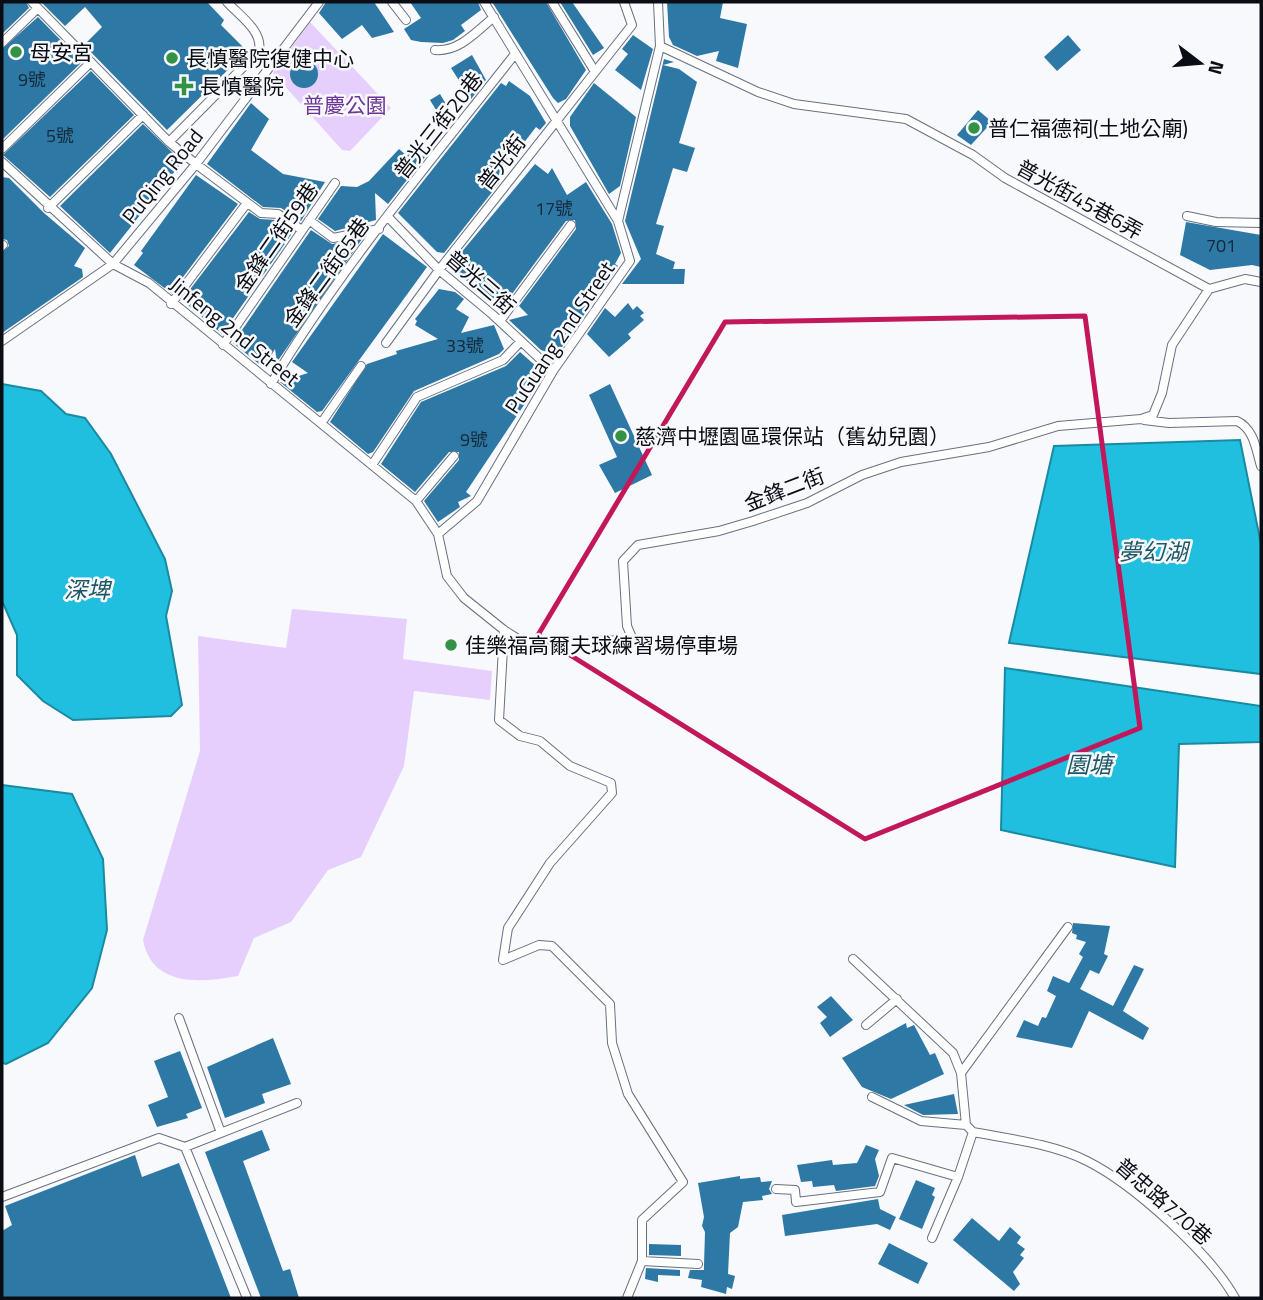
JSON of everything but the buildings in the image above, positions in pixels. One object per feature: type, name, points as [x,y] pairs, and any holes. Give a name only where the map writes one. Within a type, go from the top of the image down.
[{"type":"lane","points":[[169,142],[259,51],[261,42],[257,33],[227,2]]},
{"type":"lane","name":"PuQing Road","points":[[2,341],[113,264],[195,164],[319,2]]},
{"type":"lane","points":[[392,2],[406,20]]},
{"type":"lane","name":"PuGuang 2nd Street","points":[[438,534],[477,502],[553,371],[630,261],[618,221],[484,2]]},
{"type":"lane","points":[[552,2],[594,70]]},
{"type":"lane","name":"普光街","points":[[386,342],[555,120],[632,25],[624,2]]},
{"type":"lane","points":[[618,221],[660,47],[658,2]]},
{"type":"lane","points":[[2,43],[35,5],[169,142],[195,164],[261,213],[278,214],[302,230]]},
{"type":"lane","points":[[435,50],[445,51],[460,45],[494,18]]},
{"type":"lane","name":"普光街45巷6弄","points":[[660,47],[758,92],[794,104],[876,112],[906,119],[973,155],[1005,178],[1209,289]]},
{"type":"lane","name":"普光三街20巷","points":[[388,217],[515,54]]},
{"type":"lane","points":[[2,149],[91,62]]},
{"type":"lane","points":[[48,208],[143,114]]},
{"type":"lane","name":"Jinfeng 2nd Street","points":[[2,164],[113,264],[149,283],[171,304],[322,422],[416,501],[438,534]]},
{"type":"lane","name":"金鋒二街59巷","points":[[223,345],[335,183]]},
{"type":"lane","points":[[171,304],[247,203]]},
{"type":"lane","points":[[1187,216],[1216,222],[1261,223]]},
{"type":"lane","name":"金鋒二街65巷","points":[[271,384],[293,347],[388,217]]},
{"type":"lane","name":"普光三街","points":[[388,217],[439,270],[500,321],[553,371]]},
{"type":"lane","points":[[309,219],[333,238],[379,229]]},
{"type":"lane","points":[[500,321],[571,225]]},
{"type":"lane","points":[[1141,419],[1153,415],[1162,393],[1172,345],[1209,289],[1245,279],[1261,282]]},
{"type":"lane","points":[[372,465],[417,397],[503,360],[521,341]]},
{"type":"lane","points":[[322,422],[361,366]]},
{"type":"lane","points":[[1141,419],[1169,423],[1237,421],[1249,430],[1261,466]]},
{"type":"lane","name":"金鋒二街","points":[[438,534],[447,576],[464,598],[518,639],[542,642],[633,640],[627,626],[623,561],[638,545],[719,531],[752,521],[807,503],[862,475],[901,462],[989,447],[1058,426],[1141,419]]},
{"type":"lane","points":[[416,501],[454,456]]},
{"type":"lane","points":[[504,630],[499,720],[520,736],[540,741],[570,765],[611,783],[612,793],[550,863],[508,928],[503,960],[539,945],[552,946],[610,1004],[612,1043],[628,1094],[683,1182],[642,1220],[642,1261],[626,1298]]},
{"type":"lane","points":[[961,1073],[1068,927]]},
{"type":"lane","points":[[853,959],[953,1053],[961,1073],[966,1125],[973,1132],[958,1177],[932,1238]]},
{"type":"lane","points":[[866,1025],[897,999]]},
{"type":"lane","points":[[179,1018],[220,1133]]},
{"type":"lane","points":[[872,1097],[921,1121],[966,1125]]},
{"type":"lane","points":[[2,1196],[159,1138],[186,1147],[297,1103]]},
{"type":"lane","name":"普忠路770巷","points":[[973,1132],[1061,1152],[1105,1172],[1145,1202],[1195,1248],[1226,1281],[1235,1298]]},
{"type":"lane","points":[[186,1147],[247,1298]]},
{"type":"lane","points":[[776,1189],[795,1190],[796,1202],[880,1192],[892,1158],[958,1177]]},
{"type":"lane","points":[[642,1261],[698,1264]]},
{"type":"highlighted area","points":[[1085,316],[1140,728],[865,839],[538,635],[725,322]]},
{"type":"green space","name":"普慶公園","points":[[310,22],[391,108],[350,151],[342,150],[273,73]]},
{"type":"green space","points":[[292,609],[407,619],[403,659],[492,671],[490,700],[414,691],[404,766],[361,857],[328,870],[291,922],[254,938],[238,976],[194,980],[167,974],[156,966],[148,955],[143,940],[200,751],[198,636],[286,648]]},
{"type":"water","name":"深埤","points":[[2,384],[41,391],[66,414],[85,418],[111,454],[165,559],[172,591],[166,616],[182,705],[171,716],[73,720],[43,701],[17,675],[17,635],[2,601]]},
{"type":"water","name":"夢幻湖","points":[[1240,440],[1261,544],[1261,674],[1009,643],[1054,446]]},
{"type":"water","name":"園塘","points":[[1005,668],[1261,706],[1261,742],[1179,744],[1175,867],[1001,830]]},
{"type":"water","points":[[2,785],[72,794],[103,859],[107,930],[92,988],[48,1043],[6,1064],[2,1063]]},
{"type":"place","name":"母安宮","points":[[16,52]]},
{"type":"place","name":"長慎醫院復健中心","points":[[172,58]]},
{"type":"place","name":"長慎醫院","points":[[184,86]]},
{"type":"place","name":"普仁福德祠(土地公廟)","points":[[974,128]]},
{"type":"place","name":"慈濟中壢園區環保站（舊幼兒園）","points":[[621,436]]},
{"type":"place","name":"佳樂福高爾夫球練習場停車場","points":[[451,645]]}]
